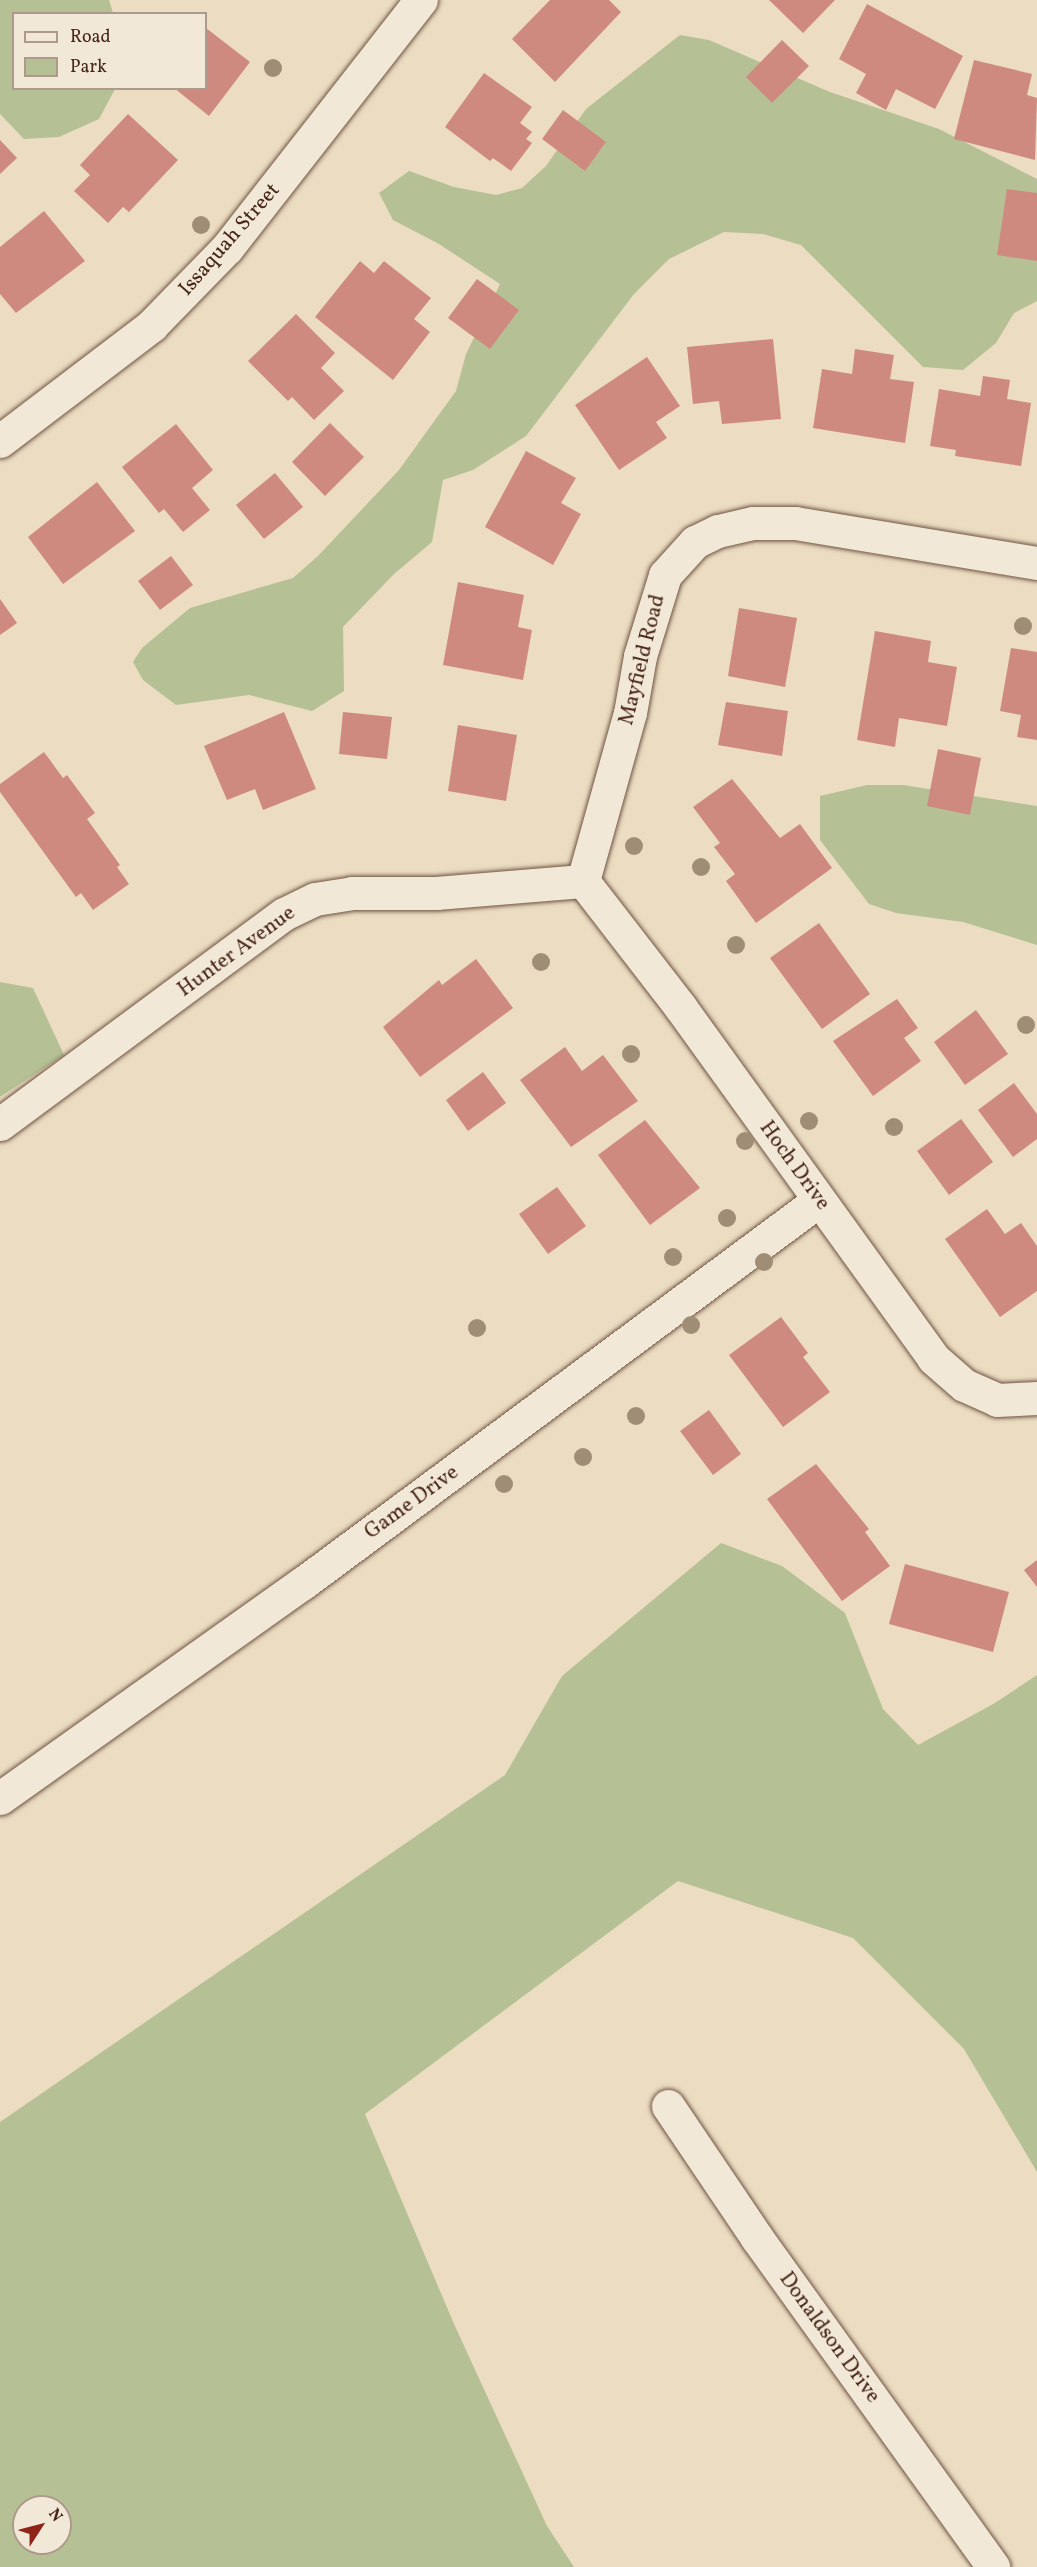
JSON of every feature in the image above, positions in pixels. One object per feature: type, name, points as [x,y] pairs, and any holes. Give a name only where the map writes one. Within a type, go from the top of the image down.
[{"type":"street","name":"Issaquah Street","points":[[0,441],[152,325],[227,248],[421,0]]},
{"type":"street","name":"Mayfield Road","points":[[583,881],[630,713],[640,656],[665,574],[695,542],[718,531],[753,523],[795,523],[1037,563]]},
{"type":"street","name":"Hunter Avenue","points":[[0,1124],[123,1037],[284,914],[315,899],[352,893],[436,893],[583,881]]},
{"type":"street","name":"Hoch Drive","points":[[583,881],[681,1008],[933,1358],[964,1385],[997,1400],[1037,1398]]},
{"type":"street","name":"Game Drive","points":[[0,1798],[303,1583],[818,1201]]},
{"type":"street","name":"Donaldson Drive","points":[[668,2106],[757,2238],[993,2567]]},
{"type":"green space","points":[[0,0],[109,0],[113,12],[12,12],[12,90],[114,90],[99,119],[59,137],[24,139],[0,114]]},
{"type":"green space","points":[[680,35],[709,40],[830,92],[939,129],[1037,179],[1037,301],[1014,313],[996,343],[963,370],[923,367],[801,245],[763,234],[724,232],[669,259],[634,294],[526,436],[473,470],[443,480],[432,542],[394,574],[343,627],[344,691],[312,711],[249,695],[176,705],[143,680],[133,662],[142,648],[190,608],[293,578],[318,556],[399,470],[456,391],[466,354],[500,284],[439,244],[393,220],[379,193],[409,171],[454,187],[496,195],[522,188],[546,166],[586,109]]},
{"type":"green space","points":[[867,785],[903,785],[1037,806],[1037,945],[963,922],[896,913],[869,904],[820,840],[820,796]]},
{"type":"green space","points":[[0,982],[33,988],[64,1055],[0,1097]]},
{"type":"green space","points":[[721,1543],[782,1566],[845,1613],[883,1709],[918,1745],[995,1703],[1037,1675],[1037,2172],[964,2049],[853,1938],[678,1881],[365,2114],[454,2324],[547,2526],[574,2567],[0,2567],[0,2122],[505,1775],[562,1676]]},
{"type":"building","points":[[550,0],[609,0],[621,12],[555,82],[512,39]]},
{"type":"building","points":[[769,0],[835,0],[803,33]]},
{"type":"building","points":[[867,4],[963,56],[935,109],[896,89],[886,110],[856,93],[866,74],[839,59]]},
{"type":"building","points":[[207,29],[250,62],[209,116],[176,90],[207,90]]},
{"type":"building","points":[[782,40],[809,66],[772,103],[746,77]]},
{"type":"building","points":[[974,60],[1032,74],[1027,95],[1037,98],[1035,160],[954,139]]},
{"type":"building","points":[[484,73],[532,107],[520,123],[532,132],[526,139],[532,143],[511,171],[493,158],[490,161],[445,127]]},
{"type":"building","points":[[563,110],[606,142],[585,171],[542,139]]},
{"type":"building","points":[[128,114],[178,160],[129,212],[123,207],[108,223],[74,191],[90,175],[80,165]]},
{"type":"building","points":[[0,140],[17,158],[0,174]]},
{"type":"building","points":[[1007,189],[1037,193],[1037,261],[997,255]]},
{"type":"building","points":[[44,211],[85,261],[16,313],[0,294],[0,247]]},
{"type":"building","points":[[360,261],[374,273],[384,261],[431,298],[414,319],[430,332],[393,380],[315,317]]},
{"type":"building","points":[[477,279],[519,310],[490,349],[448,318]]},
{"type":"building","points":[[296,314],[335,353],[321,368],[344,391],[314,420],[292,397],[288,401],[248,361]]},
{"type":"building","points":[[773,339],[781,419],[722,424],[719,401],[693,404],[687,347]]},
{"type":"building","points":[[855,349],[894,355],[890,379],[914,382],[905,443],[813,428],[822,369],[852,374]]},
{"type":"building","points":[[647,357],[680,406],[656,422],[667,438],[619,470],[575,405]]},
{"type":"building","points":[[983,376],[1010,380],[1007,399],[1031,403],[1021,466],[955,456],[956,450],[930,446],[939,389],[980,396]]},
{"type":"building","points":[[330,423],[364,457],[325,496],[292,462]]},
{"type":"building","points":[[176,424],[213,470],[192,488],[210,510],[183,532],[164,509],[159,513],[122,467]]},
{"type":"building","points":[[526,451],[576,478],[561,503],[581,514],[553,565],[485,527]]},
{"type":"building","points":[[275,473],[303,507],[264,539],[236,505]]},
{"type":"building","points":[[97,482],[135,531],[63,584],[28,537]]},
{"type":"building","points":[[171,556],[193,585],[160,610],[138,581]]},
{"type":"building","points":[[458,582],[524,595],[518,627],[532,630],[523,680],[443,665]]},
{"type":"building","points":[[0,599],[17,623],[0,635]]},
{"type":"building","points":[[739,608],[797,618],[785,687],[728,676]]},
{"type":"building","points":[[875,631],[931,641],[928,662],[957,667],[947,726],[899,718],[895,747],[857,740]]},
{"type":"building","points":[[1011,648],[1037,652],[1037,740],[1017,737],[1021,715],[1000,711]]},
{"type":"building","points":[[726,702],[788,711],[782,756],[718,745]]},
{"type":"building","points":[[284,712],[316,789],[263,810],[255,789],[227,800],[204,746]]},
{"type":"building","points":[[343,712],[392,717],[387,759],[339,754]]},
{"type":"building","points":[[458,725],[517,735],[506,801],[448,791]]},
{"type":"building","points":[[938,749],[981,758],[970,815],[927,806]]},
{"type":"building","points":[[44,752],[63,778],[67,775],[95,813],[87,819],[120,865],[117,867],[129,884],[93,910],[81,893],[76,897],[0,792],[0,784]]},
{"type":"building","points":[[732,779],[780,838],[800,824],[832,868],[756,923],[726,881],[735,874],[714,847],[720,843],[693,807]]},
{"type":"building","points":[[819,923],[870,994],[822,1029],[770,958]]},
{"type":"building","points":[[476,959],[513,1008],[420,1077],[383,1027],[439,980],[442,985]]},
{"type":"building","points":[[897,999],[918,1028],[904,1038],[921,1061],[873,1096],[833,1041]]},
{"type":"building","points":[[976,1010],[1008,1054],[965,1085],[934,1042]]},
{"type":"building","points":[[565,1047],[582,1071],[603,1055],[638,1101],[571,1147],[520,1080]]},
{"type":"building","points":[[483,1072],[506,1103],[468,1131],[446,1100]]},
{"type":"building","points":[[1014,1083],[1037,1114],[1037,1139],[1013,1157],[978,1110]]},
{"type":"building","points":[[961,1119],[993,1162],[949,1195],[917,1151]]},
{"type":"building","points":[[645,1120],[700,1188],[650,1225],[598,1155]]},
{"type":"building","points":[[557,1187],[586,1226],[548,1254],[519,1214]]},
{"type":"building","points":[[987,1209],[1005,1234],[1021,1223],[1037,1246],[1037,1291],[1000,1317],[945,1239]]},
{"type":"building","points":[[781,1317],[808,1353],[803,1357],[830,1392],[783,1427],[729,1355]]},
{"type":"building","points":[[709,1410],[741,1454],[713,1475],[680,1431]]},
{"type":"building","points":[[816,1464],[869,1529],[865,1532],[890,1566],[842,1601],[767,1499]]},
{"type":"building","points":[[1037,1560],[1037,1587],[1024,1570]]},
{"type":"building","points":[[905,1564],[1009,1592],[993,1652],[889,1624]]}]
